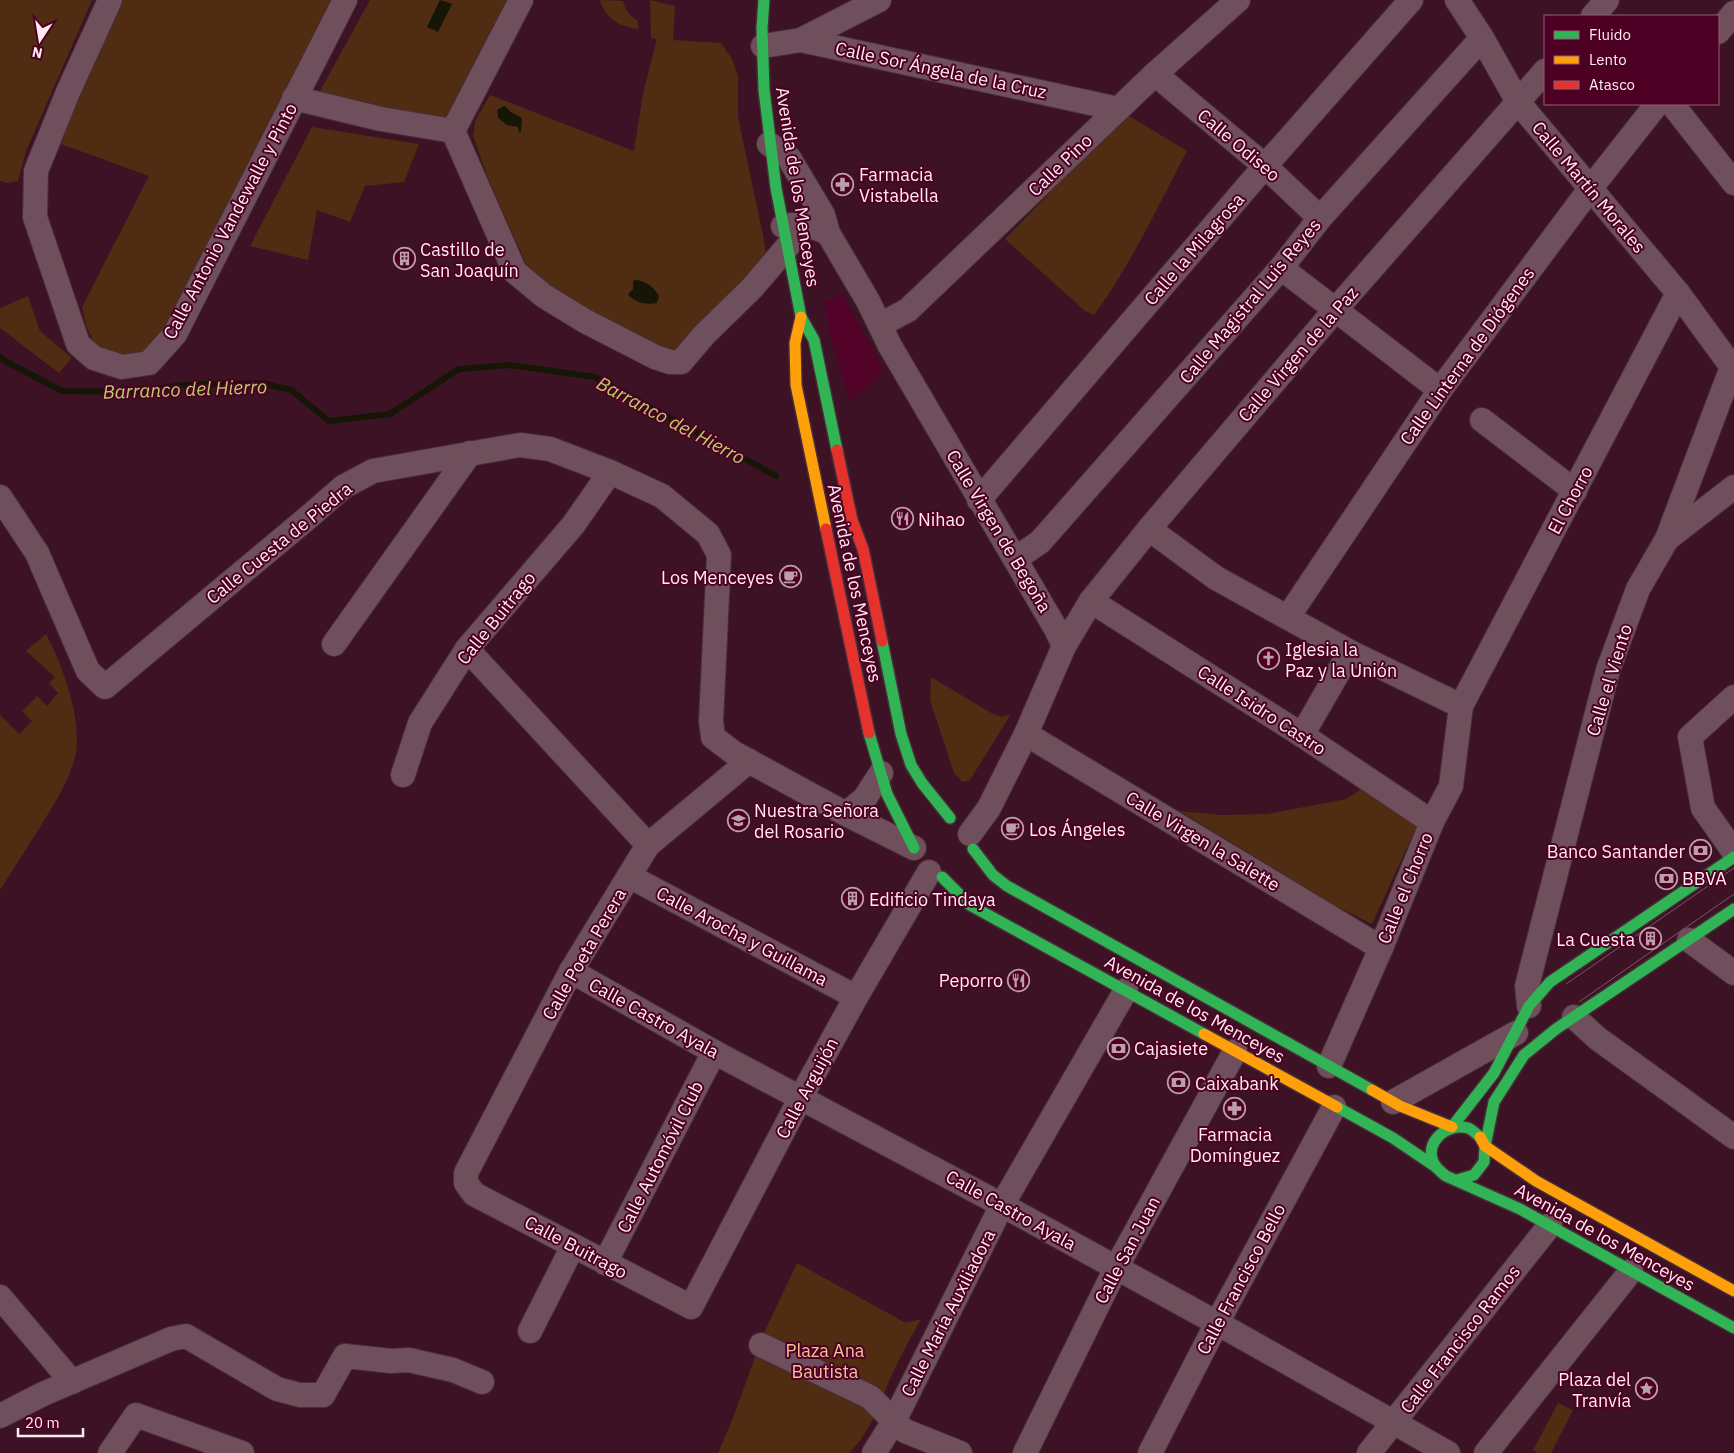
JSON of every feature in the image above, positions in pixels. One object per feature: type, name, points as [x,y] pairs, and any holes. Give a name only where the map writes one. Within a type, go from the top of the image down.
[{"type":"main road","name":"Avenida de los Menceyes","points":[[764,0],[764,98],[769,144],[796,293],[801,317],[814,340],[852,520],[863,548],[901,734],[911,765],[922,783],[950,818],[962,825],[993,875],[1007,886],[1393,1102],[1452,1127]]},
{"type":"main road","name":"Avenida de los Menceyes","points":[[801,317],[795,343],[796,385],[867,726],[887,794],[924,859],[970,905],[1392,1138],[1436,1167]]},
{"type":"main road","points":[[936,818],[950,818]]},
{"type":"main road","points":[[968,863],[971,842]]},
{"type":"main road","points":[[1734,857],[1550,982],[1494,1073],[1452,1127],[1438,1136],[1433,1144],[1432,1153],[1436,1167],[1446,1176],[1457,1180],[1474,1175],[1484,1162],[1485,1146],[1494,1102],[1524,1055],[1559,1024],[1689,940],[1725,926],[1734,909]]},
{"type":"main road","points":[[924,859],[958,873]]},
{"type":"main road","points":[[1452,1127],[1469,1128],[1480,1136],[1485,1146]]},
{"type":"main road","name":"Avenida de los Menceyes","points":[[1485,1146],[1536,1181],[1734,1291]]},
{"type":"main road","name":"Avenida de los Menceyes","points":[[1457,1180],[1550,1225],[1734,1328]]},
{"type":"street","name":"Calle Antonio Vandewalle y Pinto","points":[[110,0],[68,92],[36,171],[36,217],[78,344],[94,358],[122,366],[148,363],[175,334],[345,0]]},
{"type":"street","points":[[453,131],[521,0]]},
{"type":"street","points":[[801,40],[879,0]]},
{"type":"street","name":"Calle Pino","points":[[880,325],[908,310],[1155,74],[1238,0]]},
{"type":"street","name":"Calle la Milagrosa","points":[[980,500],[1411,0]]},
{"type":"street","name":"Calle Martín Morales","points":[[1457,0],[1482,38],[1518,102],[1678,293],[1732,367]]},
{"type":"street","points":[[1594,15],[1607,0]]},
{"type":"street","points":[[1719,31],[1734,13]]},
{"type":"street","name":"Calle Magistral Luis Reyes","points":[[1015,559],[1040,542],[1281,268],[1320,218],[1482,38]]},
{"type":"street","name":"Calle Sor Ángela de la Cruz","points":[[763,54],[801,40],[1118,109]]},
{"type":"street","name":"Calle Virgen de la Paz","points":[[1064,646],[1091,601],[1149,529],[1336,308],[1544,72]]},
{"type":"street","name":"Calle Odiseo","points":[[1155,74],[1266,166],[1320,218]]},
{"type":"street","points":[[294,98],[381,119],[453,131]]},
{"type":"street","name":"Calle Linterna de Diógenes","points":[[1288,617],[1440,390],[1590,189],[1656,105]]},
{"type":"street","points":[[1673,105],[1733,179]]},
{"type":"street","points":[[453,131],[515,272],[544,296],[585,321],[655,357],[670,362],[681,362],[704,335],[752,288],[786,236],[799,224],[812,226],[828,233]]},
{"type":"street","name":"Calle Virgen de Begoña","points":[[769,144],[789,158],[823,215],[828,233],[868,301],[890,346],[1056,629],[1064,646]]},
{"type":"street","points":[[1281,268],[1336,308],[1440,390]]},
{"type":"street","points":[[752,288],[764,286],[796,293]]},
{"type":"street","name":"El Chorro","points":[[1461,706],[1678,293]]},
{"type":"street","name":"Calle el Viento","points":[[1526,1019],[1527,986],[1608,670],[1638,588],[1667,540],[1732,367]]},
{"type":"street","points":[[1482,420],[1575,491]]},
{"type":"street","name":"Calle Cuesta de Piedra","points":[[0,497],[37,553],[88,671],[105,687],[343,487],[373,471],[520,445],[550,449],[610,472],[662,496],[708,534],[719,555],[711,721],[714,737],[734,753],[924,859]]},
{"type":"street","points":[[334,644],[470,453]]},
{"type":"street","name":"Calle Buitrago","points":[[403,775],[420,723],[467,649],[574,524],[610,472]]},
{"type":"street","points":[[1667,540],[1734,488]]},
{"type":"street","points":[[1149,529],[1216,578],[1350,652],[1461,706]]},
{"type":"street","name":"Calle Isidro Castro","points":[[1091,601],[1302,735],[1432,822]]},
{"type":"street","points":[[971,842],[990,808],[1026,734],[1064,646]]},
{"type":"street","points":[[467,649],[648,845]]},
{"type":"street","points":[[1302,735],[1350,652]]},
{"type":"street","points":[[1734,697],[1690,737],[1703,808],[1734,852]]},
{"type":"street","name":"Calle el Chorro","points":[[1329,1066],[1432,822],[1451,786],[1461,706]]},
{"type":"street","name":"Calle Virgen la Salette","points":[[1026,734],[1380,948]]},
{"type":"street","name":"Calle Poeta Perera","points":[[466,1183],[466,1173],[571,971],[648,845],[749,761]]},
{"type":"street","points":[[846,814],[865,798],[881,773]]},
{"type":"street","name":"Calle Arguijón","points":[[691,1307],[801,1097],[856,997],[924,859]]},
{"type":"street","name":"Calle Arocha y Guillama","points":[[629,876],[856,997]]},
{"type":"street","points":[[1689,940],[1734,974]]},
{"type":"street","name":"Calle Castro Ayala","points":[[571,971],[714,1052],[1002,1205],[1217,1323],[1448,1453]]},
{"type":"street","name":"Calle María Auxiliadora","points":[[874,1453],[894,1421],[1002,1205],[1126,990]]},
{"type":"street","points":[[1393,1102],[1526,1019]]},
{"type":"street","points":[[1559,1024],[1598,1038],[1734,1137]]},
{"type":"street","name":"Calle San Juan","points":[[1025,1453],[1116,1268],[1235,1051]]},
{"type":"street","name":"Calle Automóvil Club","points":[[605,1263],[714,1052]]},
{"type":"street","name":"Calle Francisco Bello","points":[[1150,1453],[1217,1323],[1334,1107]]},
{"type":"street","name":"Calle Buitrago","points":[[466,1183],[474,1194],[691,1307]]},
{"type":"street","name":"Calle Francisco Ramos","points":[[1369,1453],[1550,1225]]},
{"type":"street","points":[[530,1331],[573,1246]]},
{"type":"street","points":[[1486,1453],[1631,1271]]},
{"type":"street","points":[[0,1297],[72,1382]]},
{"type":"street","points":[[0,1416],[171,1339],[186,1336],[277,1389],[300,1395],[323,1395],[345,1356],[391,1361],[409,1360],[452,1370],[482,1382]]},
{"type":"street","points":[[761,1346],[870,1397],[905,1430],[960,1453]]},
{"type":"street","points":[[110,1453],[136,1415],[242,1453]]},
{"type":"shaded area","points":[[440,0],[452,4],[438,32],[427,27]]},
{"type":"shaded area","points":[[504,106],[522,119],[521,132],[519,133],[518,127],[507,125],[498,118],[497,110]]},
{"type":"shaded area","points":[[635,280],[646,283],[655,290],[659,296],[657,303],[641,303],[628,294],[633,289],[633,282]]},
{"type":"shaded area","points":[[842,294],[884,371],[850,401],[831,339],[824,302]]},
{"type":"green space","points":[[0,0],[92,0],[26,151],[18,181],[6,183],[0,181]]},
{"type":"green space","points":[[122,0],[335,0],[172,328],[150,354],[115,355],[95,343],[86,326],[82,307],[149,176],[58,143]]},
{"type":"green space","points":[[370,0],[510,0],[449,120],[323,103],[320,91]]},
{"type":"green space","points":[[600,0],[623,1],[628,12],[638,21],[638,29],[614,21],[609,17]]},
{"type":"green space","points":[[650,0],[675,6],[673,40],[721,43],[732,59],[738,76],[738,117],[766,254],[671,359],[559,295],[527,266],[488,178],[473,136],[475,121],[490,95],[634,151],[643,93],[657,39],[651,38]]},
{"type":"green space","points":[[1126,114],[1187,151],[1132,256],[1094,315],[1085,311],[1005,239]]},
{"type":"green space","points":[[312,127],[419,144],[404,182],[365,186],[350,222],[317,210],[308,260],[250,246]]},
{"type":"green space","points":[[28,296],[40,331],[72,358],[59,373],[0,328],[0,308]]},
{"type":"green space","points":[[46,634],[59,662],[70,696],[77,731],[77,747],[71,770],[59,796],[0,890],[0,715],[19,734],[32,721],[22,711],[37,696],[47,706],[58,693],[49,683],[55,677],[26,651]]},
{"type":"green space","points":[[931,677],[993,714],[1002,717],[1011,714],[970,780],[963,782],[954,773],[930,700]]},
{"type":"green space","points":[[1363,788],[1417,826],[1372,924],[1334,905],[1180,811],[1220,815],[1267,814],[1346,799]]},
{"type":"green space","name":"Plaza Ana Bautista","points":[[797,1263],[906,1323],[921,1319],[900,1358],[877,1411],[858,1444],[849,1453],[718,1453],[763,1335]]},
{"type":"green space","points":[[1558,1403],[1573,1410],[1551,1453],[1538,1453],[1533,1450]]},
{"type":"waterway","name":"Barranco del Hierro","points":[[0,357],[62,391],[135,392],[183,385],[262,383],[291,390],[329,421],[390,414],[459,369],[510,365],[595,377],[776,476]]},
{"type":"tram line","points":[[1566,984],[1734,868]]},
{"type":"tram line","points":[[1579,1002],[1734,894]]},
{"type":"traffic: fast","points":[[764,0],[762,28],[764,90],[776,188],[801,317],[814,340],[837,450]]},
{"type":"traffic: fast","points":[[882,641],[901,734],[911,765],[922,783],[950,818]]},
{"type":"traffic: fast","points":[[869,733],[887,794],[914,848]]},
{"type":"traffic: fast","points":[[973,849],[993,875],[1007,886],[1372,1090]]},
{"type":"traffic: fast","points":[[1452,1127],[1494,1073],[1529,1006],[1550,982],[1734,857]]},
{"type":"traffic: fast","points":[[942,877],[970,905],[1204,1034]]},
{"type":"traffic: fast","points":[[1457,1180],[1474,1175],[1484,1162],[1485,1146],[1494,1102],[1524,1055],[1556,1029],[1734,909]]},
{"type":"traffic: fast","points":[[1337,1107],[1393,1138],[1436,1167]]},
{"type":"traffic: fast","points":[[1480,1137],[1468,1128],[1459,1127],[1443,1132],[1433,1145],[1431,1152],[1432,1160],[1437,1168],[1446,1176],[1520,1209],[1734,1328]]},
{"type":"traffic: slow","points":[[801,317],[795,343],[796,385],[826,529]]},
{"type":"traffic: slow","points":[[1204,1034],[1337,1107]]},
{"type":"traffic: slow","points":[[1372,1090],[1400,1106],[1452,1127]]},
{"type":"traffic: slow","points":[[1480,1137],[1485,1146],[1536,1181],[1734,1291]]},
{"type":"traffic: jam","points":[[837,450],[852,520],[863,549],[882,641]]},
{"type":"traffic: jam","points":[[826,529],[869,733]]},
{"type":"place","name":"Farmacia Vistabella","points":[[843,184]]},
{"type":"place","name":"Castillo de San Joaquín","points":[[404,259]]},
{"type":"place","name":"Nihao","points":[[902,519]]},
{"type":"place","name":"Los Menceyes","points":[[790,577]]},
{"type":"place","name":"Iglesia la Paz y la Unión","points":[[1269,659]]},
{"type":"place","name":"Nuestra Señora del Rosario","points":[[738,820]]},
{"type":"place","name":"Los Ángeles","points":[[1013,829]]},
{"type":"place","name":"Banco Santander","points":[[1701,851]]},
{"type":"place","name":"BBVA","points":[[1666,878]]},
{"type":"place","name":"Edificio Tindaya","points":[[853,899]]},
{"type":"place","name":"La Cuesta","points":[[1651,939]]},
{"type":"place","name":"Peporro","points":[[1019,980]]},
{"type":"place","name":"Cajasiete","points":[[1118,1048]]},
{"type":"place","name":"Caixabank","points":[[1179,1083]]},
{"type":"place","name":"Farmacia Domínguez","points":[[1235,1109]]},
{"type":"place","name":"Plaza del Tranvía","points":[[1647,1389]]}]
